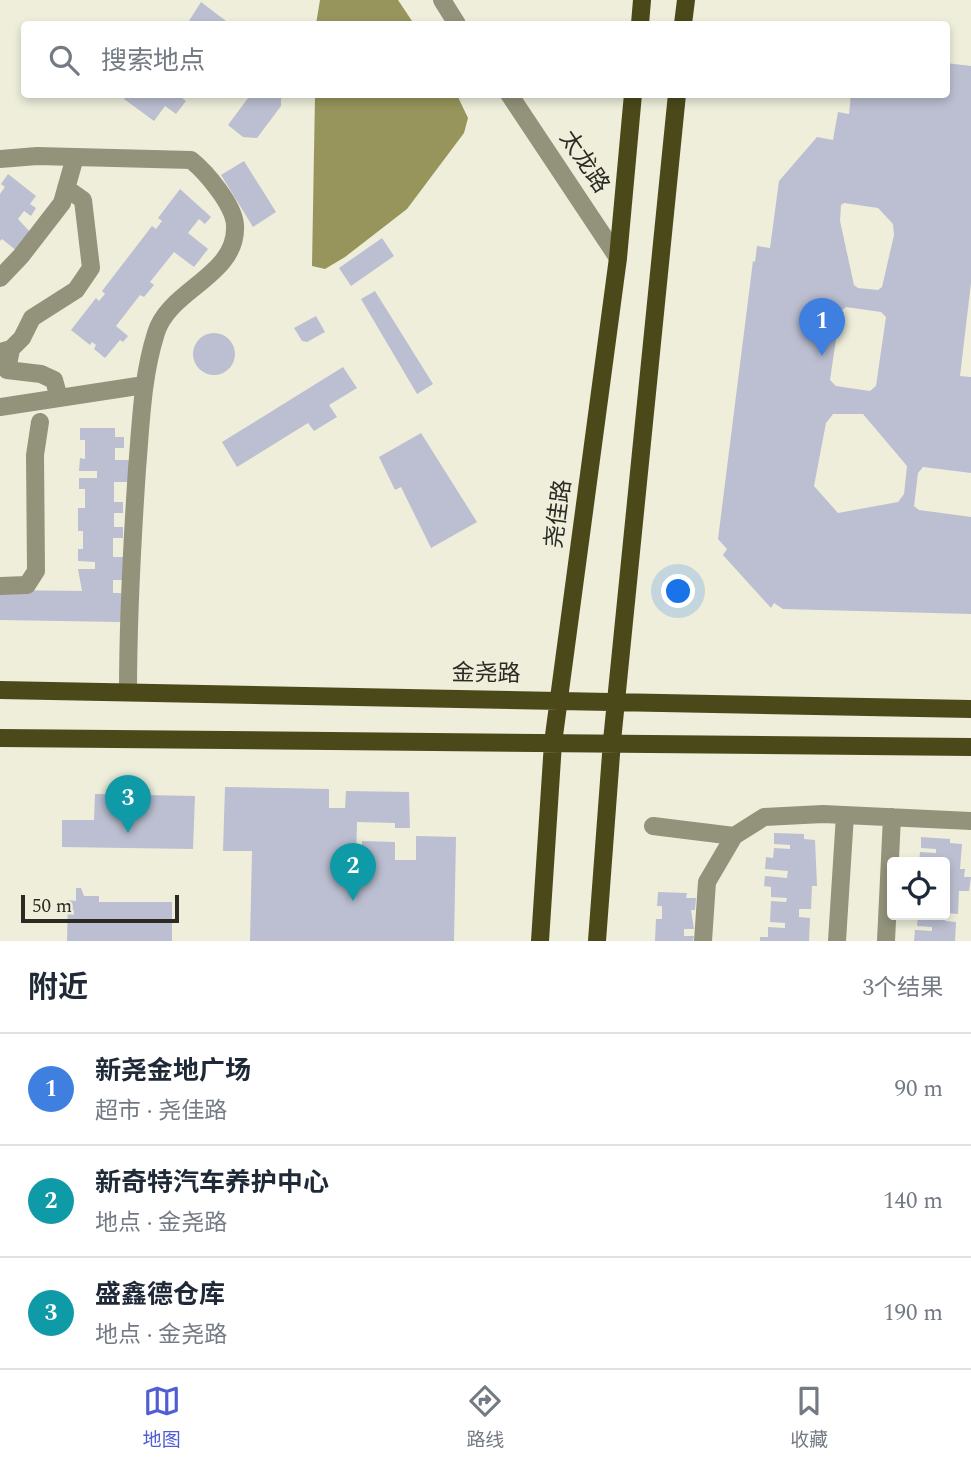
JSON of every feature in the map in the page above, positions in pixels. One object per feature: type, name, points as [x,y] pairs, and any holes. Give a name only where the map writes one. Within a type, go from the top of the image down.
[{"type":"main road","points":[[640,21],[642,0]]},
{"type":"main road","points":[[683,21],[686,0]]},
{"type":"main road","name":"尧佳路","points":[[540,941],[553,743],[618,258],[633,98]]},
{"type":"main road","points":[[597,941],[612,741],[677,98]]},
{"type":"main road","name":"金尧路","points":[[0,690],[971,709]]},
{"type":"main road","points":[[0,738],[553,743],[612,741],[971,747]]},
{"type":"street","points":[[442,0],[455,21]]},
{"type":"street","name":"太龙路","points":[[512,98],[618,258]]},
{"type":"street","points":[[0,159],[75,157],[191,160],[207,172],[235,224],[231,248],[219,264],[167,309],[156,330],[144,385],[128,598],[128,692]]},
{"type":"street","points":[[0,278],[21,256],[62,203],[75,157]]},
{"type":"street","points":[[59,398],[54,380],[41,374],[6,370],[6,350],[22,338],[32,318],[76,290],[91,268],[83,200],[66,188]]},
{"type":"street","points":[[0,407],[144,385]]},
{"type":"street","points":[[0,586],[27,585],[36,571],[35,455],[40,422]]},
{"type":"street","points":[[837,941],[845,815]]},
{"type":"street","points":[[703,941],[707,882],[734,836],[764,817],[845,815],[971,821]]},
{"type":"street","points":[[886,941],[892,817]]},
{"type":"street","points":[[653,826],[734,836]]},
{"type":"shaded area","points":[[320,0],[398,0],[412,21],[316,21]]},
{"type":"shaded area","points":[[315,98],[458,98],[468,118],[464,133],[407,209],[345,257],[325,269],[312,266]]},
{"type":"building","points":[[201,2],[226,21],[189,21]]},
{"type":"building","points":[[950,63],[971,66],[971,283],[960,376],[971,377],[971,473],[923,467],[918,473],[914,506],[919,510],[971,517],[971,614],[783,609],[774,603],[771,608],[723,555],[727,549],[718,539],[757,246],[770,248],[779,181],[817,137],[833,140],[838,112],[849,114],[851,98],[950,98]],"holes":[[[844,203],[878,208],[893,224],[894,235],[882,287],[878,290],[858,288],[854,285],[840,221],[841,205]],[[846,307],[881,312],[886,317],[876,386],[870,391],[836,386],[830,380],[840,312]],[[833,414],[863,414],[907,466],[904,494],[898,502],[838,513],[814,486],[826,423]]]},
{"type":"building","points":[[182,98],[186,101],[176,114],[165,106],[154,121],[124,99]]},
{"type":"building","points":[[248,98],[281,98],[281,106],[257,138],[243,137],[228,125]]},
{"type":"building","points":[[244,161],[276,212],[253,227],[221,175]]},
{"type":"building","points":[[8,174],[36,196],[30,204],[36,208],[31,216],[24,211],[18,219],[31,233],[17,251],[2,239],[0,241],[0,194],[5,187],[1,184]]},
{"type":"building","points":[[180,189],[211,217],[205,224],[199,219],[188,233],[208,249],[194,267],[174,252],[150,282],[154,285],[144,297],[140,295],[116,326],[128,336],[123,342],[120,340],[105,358],[94,349],[96,345],[92,342],[90,345],[71,330],[96,298],[99,301],[105,294],[102,291],[152,226],[156,229],[162,221],[158,218]]},
{"type":"building","points":[[382,238],[394,256],[351,286],[339,268]]},
{"type":"building","points":[[375,291],[433,384],[417,394],[361,299]]},
{"type":"building","points":[[316,316],[325,332],[307,342],[302,341],[294,328]]},
{"type":"building","points":[[214,333],[229,339],[235,354],[229,369],[214,375],[199,369],[193,354],[199,339]]},
{"type":"building","points":[[343,367],[357,388],[329,405],[337,417],[314,431],[308,423],[237,467],[222,442]]},
{"type":"building","points":[[80,428],[115,428],[115,437],[124,437],[124,448],[115,448],[115,460],[131,460],[131,482],[114,482],[114,502],[123,502],[123,513],[114,513],[114,527],[123,527],[123,538],[113,538],[113,557],[125,557],[124,580],[113,580],[113,593],[121,593],[121,622],[0,620],[0,590],[82,591],[78,569],[95,569],[95,562],[78,561],[78,549],[83,549],[83,531],[78,531],[78,508],[85,508],[85,489],[79,489],[79,478],[97,478],[97,471],[79,471],[80,458],[85,459],[85,440],[80,440]]},
{"type":"building","points":[[421,433],[477,522],[431,548],[401,487],[395,490],[379,457]]},
{"type":"building","points":[[225,787],[329,789],[329,808],[345,808],[346,791],[409,792],[410,828],[395,828],[395,823],[357,822],[356,860],[362,860],[362,841],[395,842],[395,860],[416,860],[416,836],[456,837],[454,941],[250,941],[252,851],[223,851]]},
{"type":"building","points":[[95,794],[195,796],[193,849],[62,847],[62,820],[94,820]]},
{"type":"building","points":[[774,833],[804,834],[804,839],[815,840],[817,886],[812,886],[811,909],[799,909],[799,917],[810,918],[809,941],[760,941],[760,937],[768,937],[768,927],[785,928],[785,923],[770,922],[771,901],[786,902],[787,898],[771,897],[771,887],[764,886],[765,876],[787,878],[788,871],[765,869],[766,857],[773,858],[774,848],[790,849],[790,845],[774,844]]},
{"type":"building","points":[[921,837],[950,839],[950,843],[962,844],[960,869],[965,869],[964,877],[971,877],[969,891],[959,891],[958,914],[950,913],[950,857],[920,857],[920,852],[936,853],[936,849],[921,848]]},
{"type":"building","points":[[76,888],[81,888],[84,896],[99,896],[99,902],[172,902],[172,941],[67,941],[68,900],[76,901]]},
{"type":"building","points":[[658,892],[687,893],[686,898],[696,898],[695,910],[691,910],[694,929],[684,929],[684,936],[694,936],[693,941],[655,941],[656,919],[662,919],[662,906],[657,906]]},
{"type":"building","points":[[918,920],[956,922],[955,941],[914,941],[915,930],[932,931],[932,927],[917,926]]},
{"type":"place","name":"新尧金地广场","points":[[822,356]]},
{"type":"place","name":"盛鑫德仓库","points":[[128,833]]},
{"type":"place","name":"新奇特汽车养护中心","points":[[353,901]]}]
